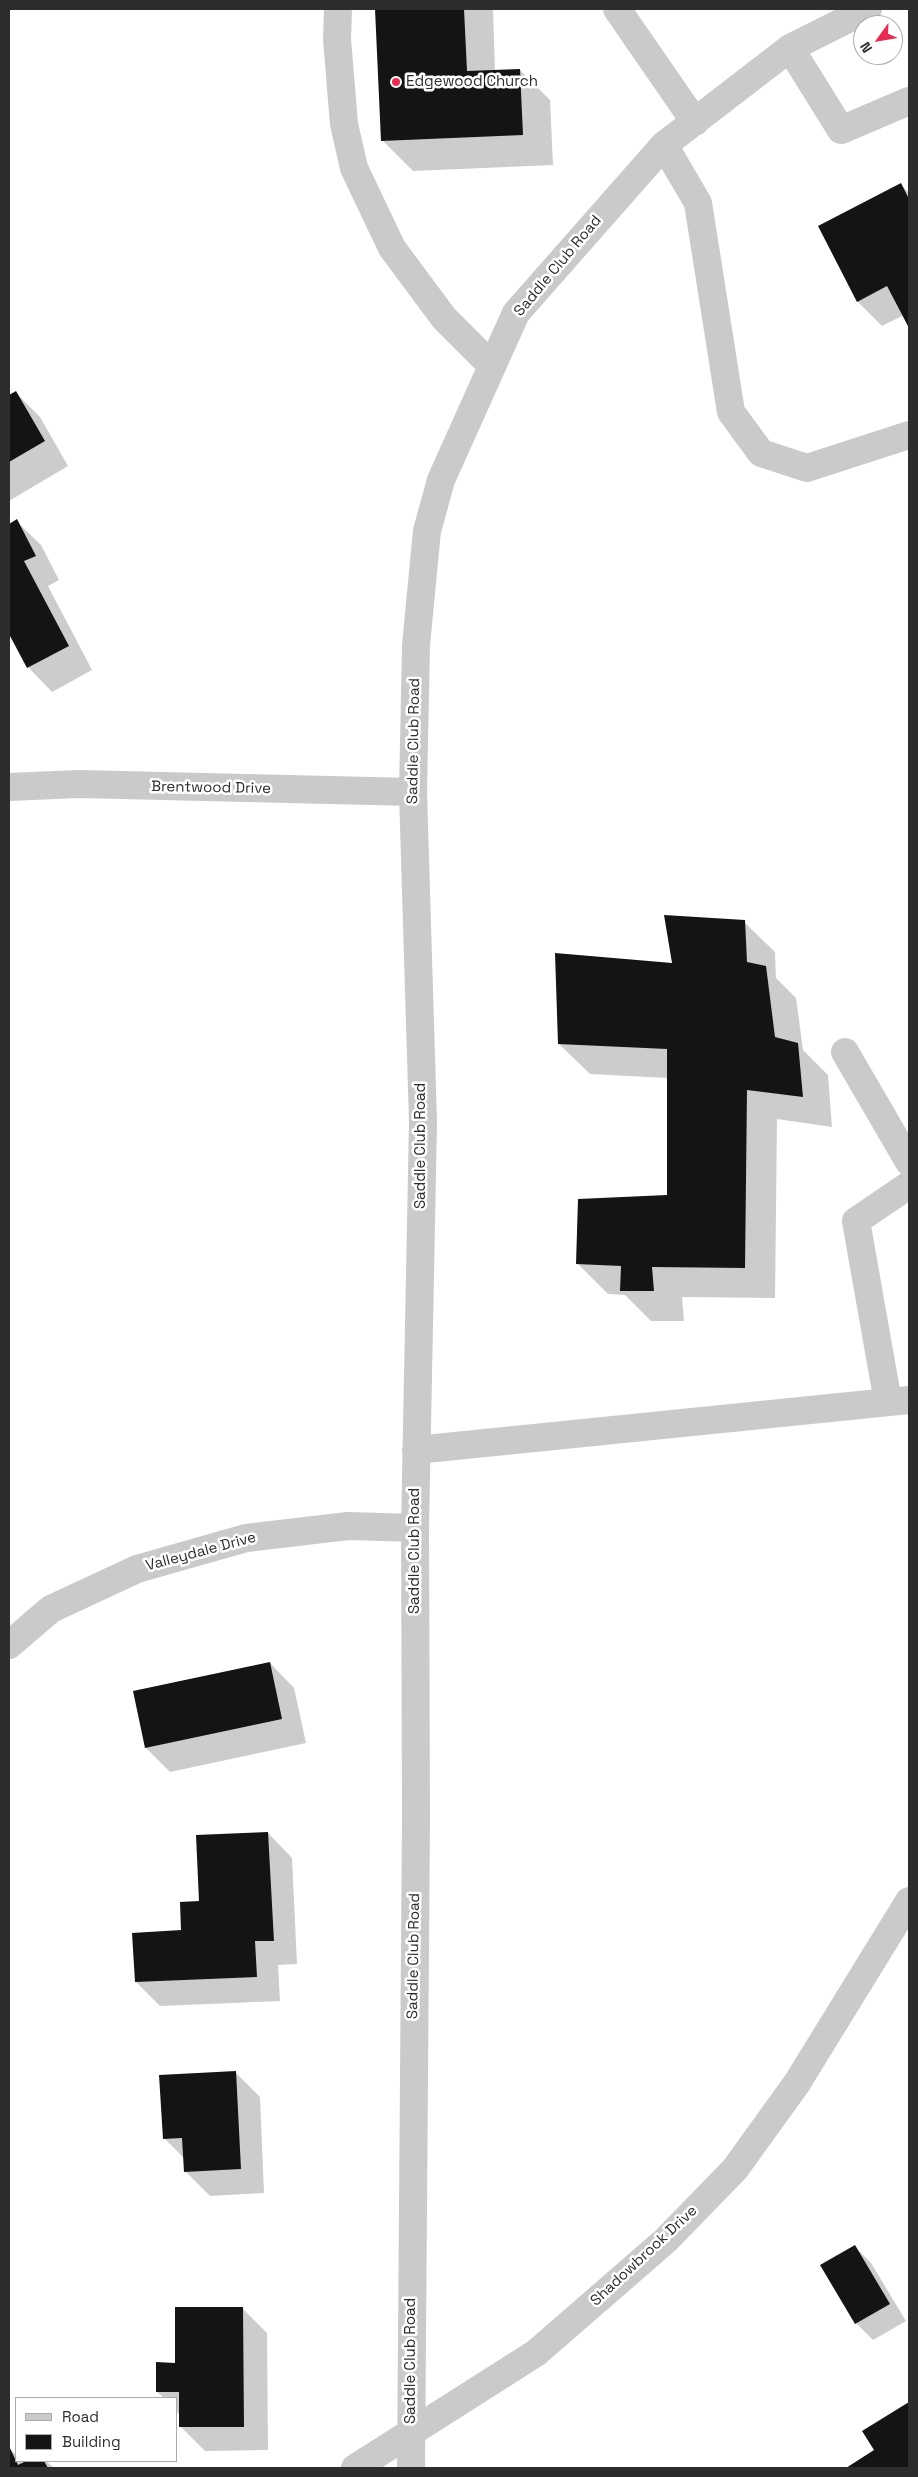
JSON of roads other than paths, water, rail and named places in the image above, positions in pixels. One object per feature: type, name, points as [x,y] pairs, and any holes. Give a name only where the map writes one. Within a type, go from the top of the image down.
[{"type":"street","points":[[338,9],[337,39],[344,124],[354,168],[392,248],[444,318],[491,365]]},
{"type":"street","points":[[617,9],[695,122]]},
{"type":"street","name":"Saddle Club Road","points":[[412,2468],[410,2435],[416,1818],[415,1528],[423,1122],[413,792],[416,645],[427,531],[441,480],[491,365],[516,313],[664,145],[790,48],[868,9]]},
{"type":"street","points":[[790,48],[841,130],[909,101]]},
{"type":"street","points":[[664,145],[698,204],[731,412],[761,453],[807,468],[909,435]]},
{"type":"street","name":"Brentwood Drive","points":[[9,787],[79,784],[413,792]]},
{"type":"street","points":[[845,1052],[909,1162]]},
{"type":"street","points":[[416,1450],[898,1401],[856,1221],[909,1185]]},
{"type":"street","name":"Valleydale Drive","points":[[9,1645],[51,1609],[137,1569],[246,1538],[348,1526],[415,1528]]},
{"type":"street","name":"Shadowbrook Drive","points":[[355,2468],[410,2435],[536,2353],[666,2240],[734,2169],[797,2083],[909,1900]]},
{"type":"place","name":"Edgewood Church","points":[[396,82]]}]
